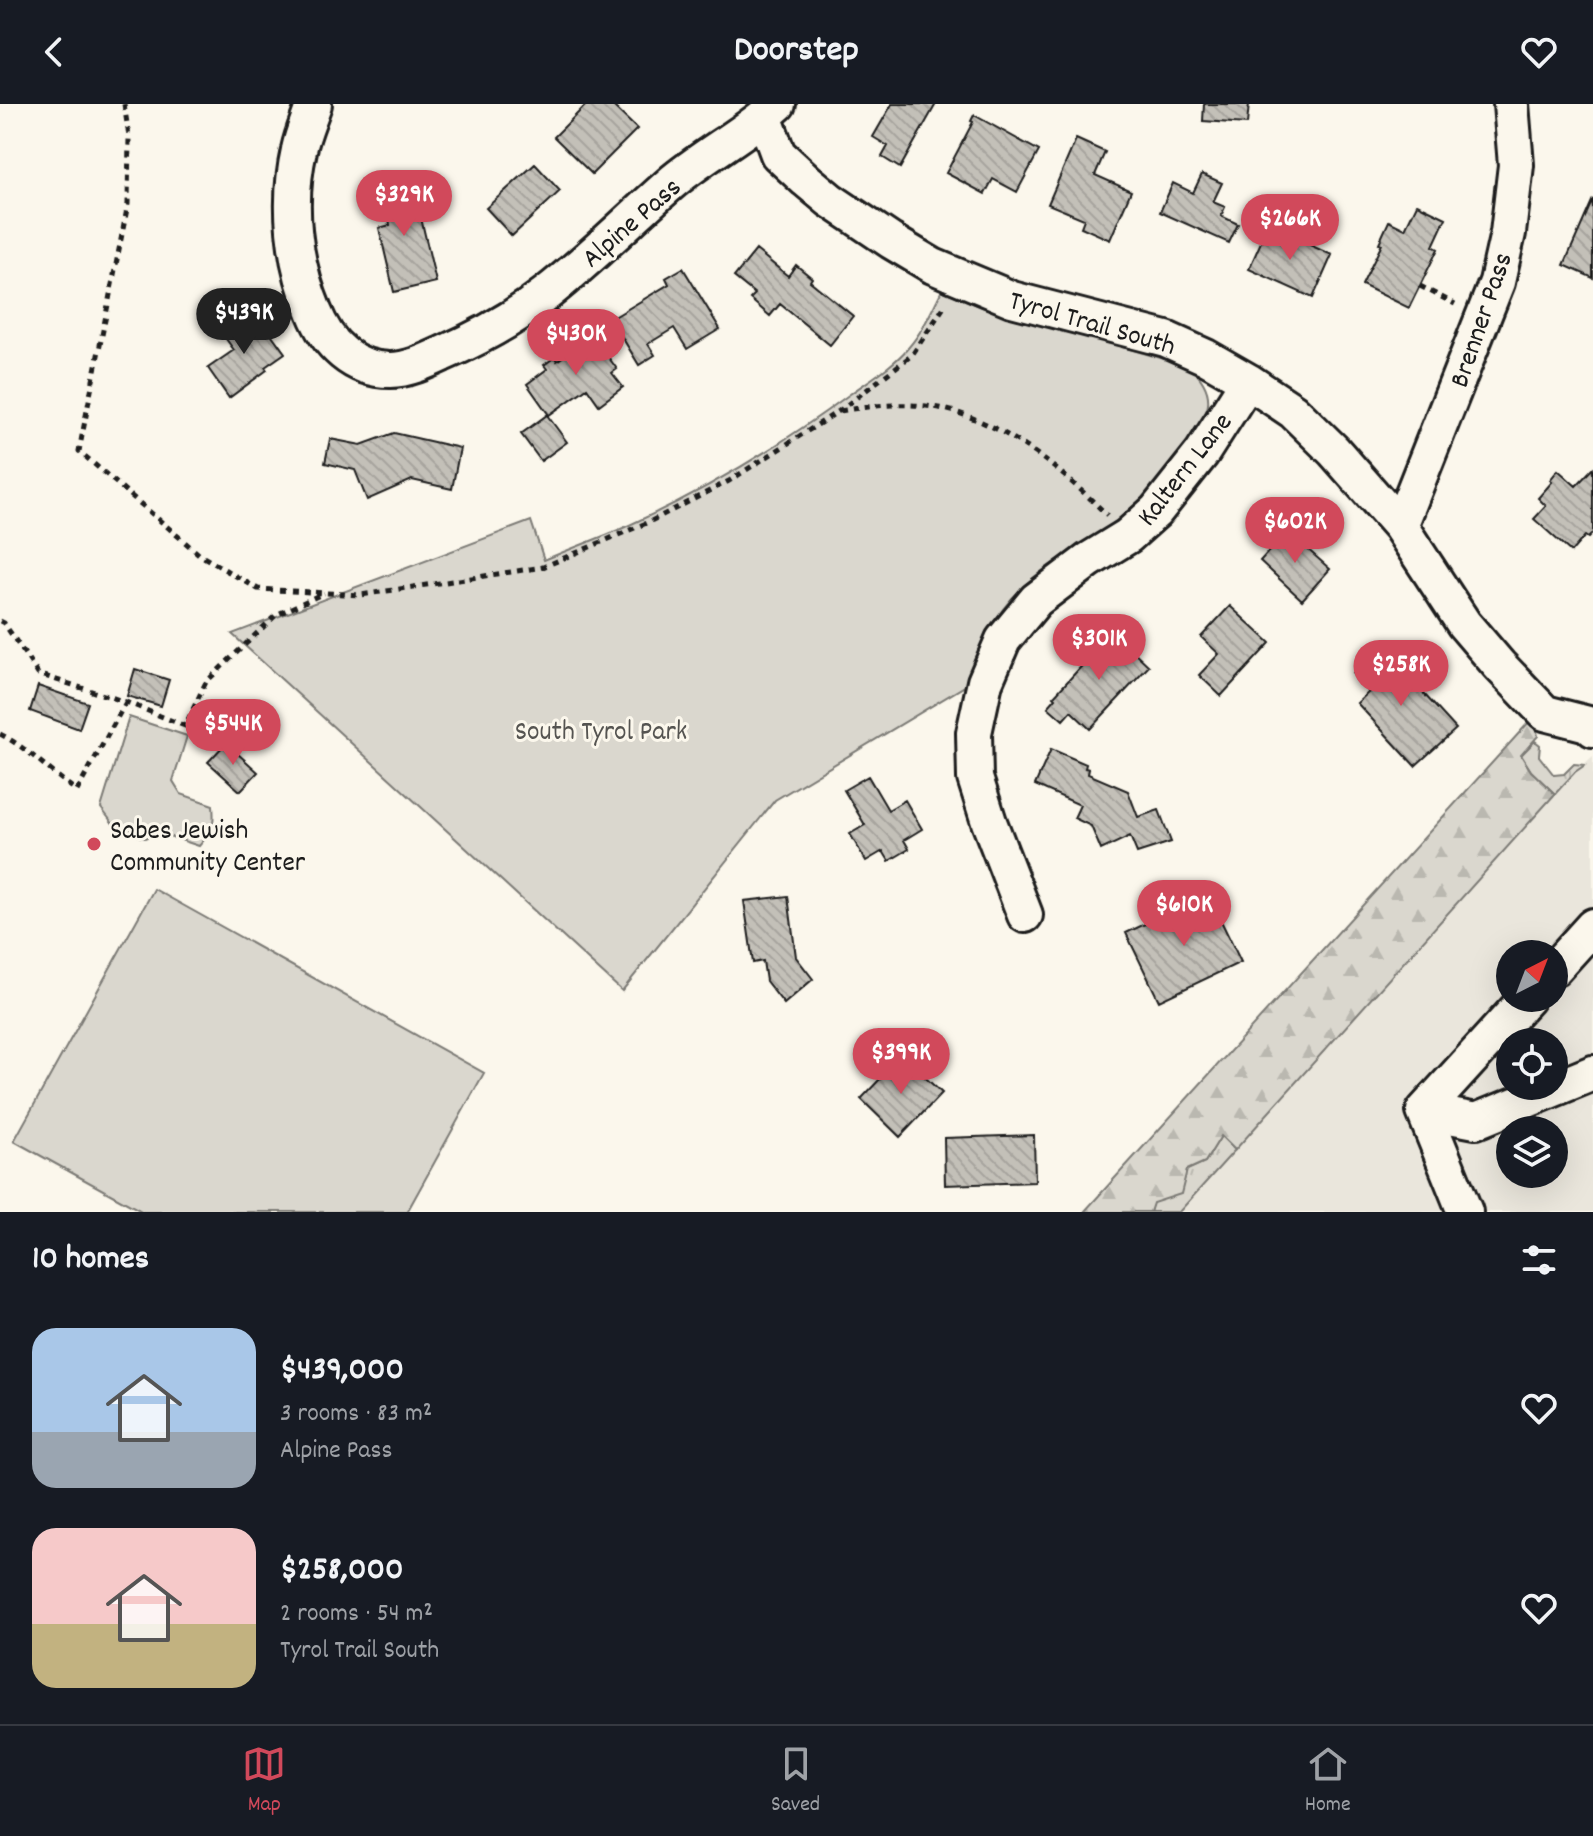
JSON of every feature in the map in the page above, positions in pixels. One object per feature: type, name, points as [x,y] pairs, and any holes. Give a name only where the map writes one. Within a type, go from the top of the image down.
[{"type":"street","name":"Alpine Pass","points":[[314,104],[299,150],[292,205],[297,258],[307,295],[321,330],[344,356],[368,366],[391,370],[419,364],[459,347],[514,316],[547,293],[674,181],[771,110]]},
{"type":"street","name":"Brenner Pass","points":[[1400,526],[1497,282],[1508,233],[1516,165],[1511,104]]},
{"type":"street","name":"Tyrol Trail South","points":[[771,110],[778,154],[830,200],[933,266],[1012,299],[1166,339],[1206,357],[1293,411],[1334,451],[1400,526],[1464,624],[1545,713],[1591,724]]},
{"type":"street","name":"Kaltern Lane","points":[[1025,915],[975,778],[974,733],[985,682],[1003,640],[1036,600],[1089,560],[1128,536],[1156,511],[1202,453],[1248,381]]},
{"type":"street","points":[[1568,954],[1593,926]]},
{"type":"street","points":[[1424,1111],[1514,1012]]},
{"type":"street","points":[[1424,1111],[1476,1121],[1593,1073]]},
{"type":"street","points":[[1424,1111],[1465,1212]]},
{"type":"path","points":[[124,104],[129,136],[128,204],[79,451],[200,555],[258,589],[361,595],[543,567],[651,521],[729,481],[839,411],[912,355],[963,279]]},
{"type":"path","points":[[1420,286],[1483,319]]},
{"type":"path","points":[[839,411],[884,404],[928,406],[972,417],[1026,445],[1090,497],[1128,536]]},
{"type":"path","points":[[0,621],[38,674],[126,702],[185,726],[206,682],[276,615],[325,592]]},
{"type":"path","points":[[0,734],[77,791],[126,702]]},
{"type":"shaded area","points":[[1593,756],[1593,1212],[1179,1212],[1575,772]]},
{"type":"green space","name":"South Tyrol Park","points":[[942,290],[982,307],[1189,366],[1205,387],[1208,406],[1205,415],[1169,467],[1132,507],[1100,533],[1042,571],[1011,599],[988,633],[968,684],[775,800],[622,991],[232,634],[531,521],[544,560],[653,514],[769,450],[888,367],[918,335]]},
{"type":"green space","points":[[129,717],[187,736],[173,781],[181,794],[213,805],[212,828],[199,846],[157,832],[145,838],[138,836],[135,831],[114,825],[101,808]]},
{"type":"green space","points":[[1530,721],[1536,727],[1538,736],[1521,755],[1531,771],[1555,794],[1235,1150],[1221,1136],[1205,1162],[1187,1170],[1181,1194],[1153,1203],[1150,1212],[1084,1212]]},
{"type":"green space","points":[[1535,741],[1540,745],[1539,756],[1554,775],[1564,774],[1574,764],[1585,765],[1555,794],[1531,771],[1521,755]]},
{"type":"green space","points":[[154,889],[484,1073],[407,1212],[143,1212],[14,1141]]},
{"type":"green space","points":[[1221,1136],[1235,1150],[1179,1212],[1150,1212],[1152,1203],[1187,1170],[1205,1162]]},
{"type":"building","points":[[587,104],[611,104],[637,129],[592,174],[554,137]]},
{"type":"building","points":[[892,104],[936,104],[900,168],[882,157],[888,146],[873,137]]},
{"type":"building","points":[[1204,104],[1249,104],[1247,124],[1203,121]]},
{"type":"building","points":[[974,115],[1039,151],[1017,192],[993,179],[985,194],[946,173]]},
{"type":"building","points":[[1076,139],[1105,152],[1095,175],[1131,191],[1110,240],[1081,227],[1084,219],[1048,204]]},
{"type":"building","points":[[535,164],[560,191],[512,236],[486,208]]},
{"type":"building","points":[[1202,174],[1222,183],[1213,202],[1225,207],[1221,216],[1238,224],[1229,243],[1160,212],[1173,183],[1193,193]]},
{"type":"building","points":[[383,175],[413,179],[408,208],[405,208],[407,221],[421,218],[436,282],[394,292],[379,228],[390,225],[389,205],[379,203]]},
{"type":"building","points":[[1593,199],[1593,278],[1564,265]]},
{"type":"building","points":[[1417,204],[1446,218],[1433,246],[1438,249],[1409,308],[1362,285],[1382,244],[1379,243],[1389,221],[1405,229]]},
{"type":"building","points":[[1268,226],[1332,255],[1313,298],[1249,269]]},
{"type":"building","points":[[756,250],[788,276],[796,265],[812,278],[810,281],[853,316],[830,345],[780,304],[770,316],[750,299],[755,294],[734,277]]},
{"type":"building","points":[[683,268],[720,329],[687,349],[674,328],[648,344],[655,355],[639,365],[611,319],[669,284],[666,278]]},
{"type":"building","points":[[237,314],[250,334],[264,324],[285,353],[229,398],[208,368],[234,350],[218,328]]},
{"type":"building","points":[[592,335],[617,369],[612,373],[623,387],[599,405],[587,388],[549,415],[527,384],[547,369],[544,365],[555,357],[557,361]]},
{"type":"building","points":[[547,415],[567,442],[541,461],[521,434]]},
{"type":"building","points":[[394,433],[460,448],[452,489],[412,480],[367,500],[355,470],[325,463],[330,439],[361,445]]},
{"type":"building","points":[[1593,468],[1593,533],[1588,538],[1585,536],[1571,552],[1534,519],[1546,506],[1538,498],[1558,470],[1576,486]]},
{"type":"building","points":[[1287,531],[1330,569],[1302,600],[1260,561]]},
{"type":"building","points":[[1230,606],[1270,643],[1221,696],[1199,675],[1219,654],[1201,637]]},
{"type":"building","points":[[1113,632],[1149,666],[1090,729],[1071,711],[1063,720],[1048,707],[1056,698],[1054,696]]},
{"type":"building","points":[[1382,648],[1456,729],[1415,766],[1357,703],[1369,692],[1353,674]]},
{"type":"building","points":[[135,669],[169,680],[161,706],[127,696]]},
{"type":"building","points":[[38,686],[88,703],[79,729],[30,711]]},
{"type":"building","points":[[226,743],[258,772],[240,791],[208,762]]},
{"type":"building","points":[[1051,749],[1086,764],[1088,774],[1128,791],[1138,817],[1159,810],[1171,842],[1137,853],[1130,836],[1101,850],[1091,826],[1074,818],[1080,805],[1035,785]]},
{"type":"building","points":[[868,776],[888,810],[905,800],[922,829],[904,840],[909,849],[889,861],[883,851],[866,861],[850,834],[865,825],[844,790]]},
{"type":"building","points":[[1208,894],[1241,962],[1159,1001],[1126,933]]},
{"type":"building","points":[[788,896],[796,957],[813,979],[784,1004],[766,981],[763,961],[753,963],[744,901]]},
{"type":"building","points":[[902,1056],[942,1093],[900,1137],[861,1099]]},
{"type":"building","points":[[1034,1135],[1035,1182],[945,1185],[944,1138]]},
{"type":"place","name":"Sabes Jewish Community Center","points":[[94,844]]}]
